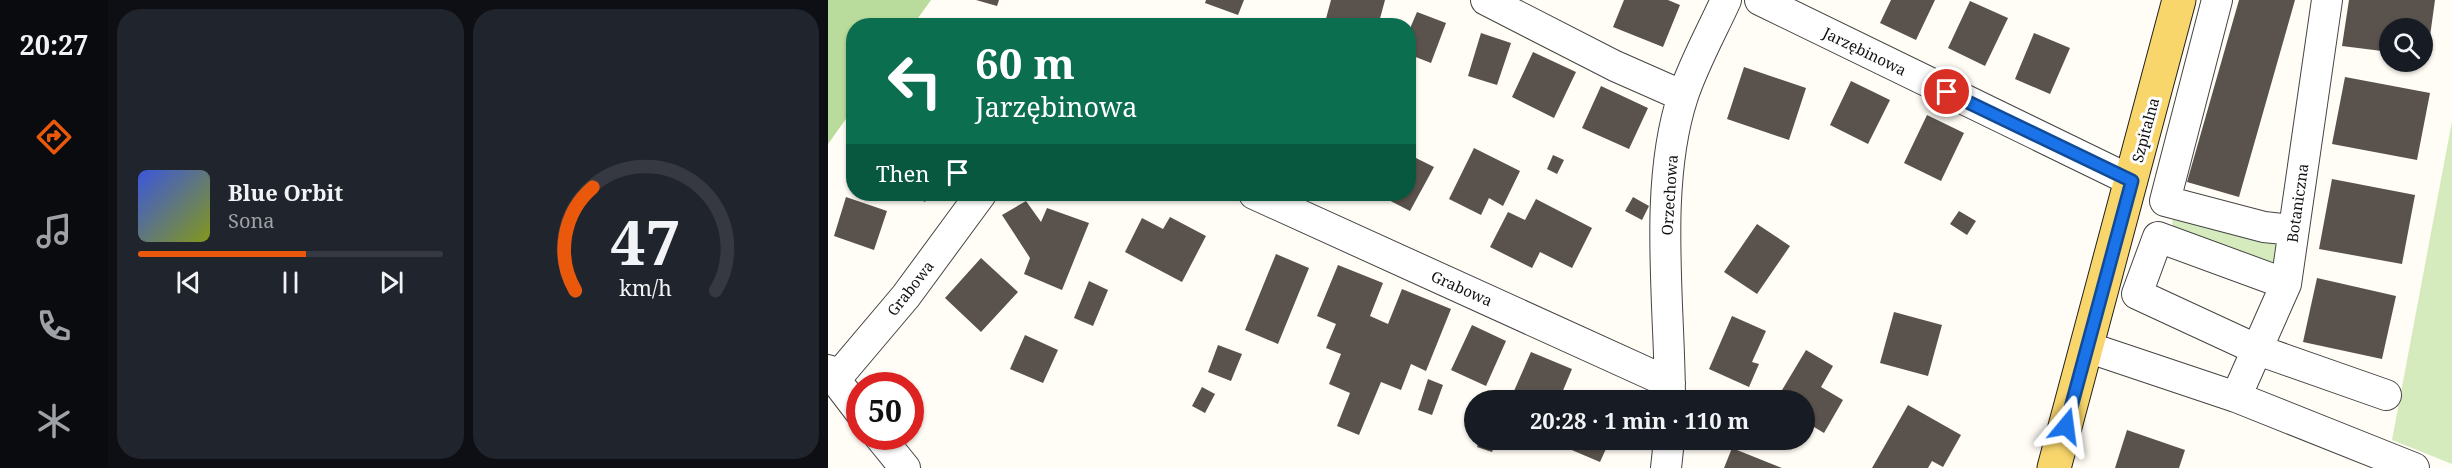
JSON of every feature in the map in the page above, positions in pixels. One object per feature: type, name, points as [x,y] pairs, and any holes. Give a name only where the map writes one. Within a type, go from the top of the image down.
[{"type":"main road","name":"Szpitalna","points":[[2054,468],[2179,0]]},
{"type":"street","points":[[1486,0],[1615,66],[1683,96]]},
{"type":"street","name":"Orzechowa","points":[[1670,390],[1665,261],[1666,205],[1671,151],[1683,96],[1726,0]]},
{"type":"street","name":"Jarzębinowa","points":[[1760,0],[2132,181]]},
{"type":"street","points":[[2217,0],[2165,201],[2264,227],[2293,230]]},
{"type":"street","name":"Botaniczna","points":[[2236,397],[2286,284],[2327,0]]},
{"type":"street","name":"Grabowa","points":[[832,375],[906,296],[976,201]]},
{"type":"street","name":"Grabowa","points":[[1269,201],[1666,390]]},
{"type":"street","points":[[2286,284],[2158,237],[2137,294],[2258,350],[2386,395]]},
{"type":"street","points":[[2087,347],[2236,397],[2414,468]]},
{"type":"street","points":[[832,375],[846,394]]},
{"type":"street","points":[[890,450],[905,468]]},
{"type":"street","points":[[1666,468],[1669,450]]},
{"type":"green space","points":[[828,0],[931,0],[918,18],[846,18],[846,119],[828,144]]},
{"type":"green space","points":[[2452,121],[2452,464],[2392,440]]},
{"type":"green space","points":[[2178,215],[2277,242],[2275,270],[2173,228],[2172,221]]},
{"type":"building","points":[[976,0],[999,0],[997,6]]},
{"type":"building","points":[[1206,0],[1244,0],[1238,15],[1205,3]]},
{"type":"building","points":[[1331,0],[1385,0],[1380,18],[1326,18]]},
{"type":"building","points":[[1624,0],[1668,0],[1680,5],[1663,47],[1613,27]]},
{"type":"building","points":[[1891,0],[1935,0],[1916,40],[1880,23]]},
{"type":"building","points":[[2239,0],[2295,0],[2239,197],[2187,182]]},
{"type":"building","points":[[2349,0],[2435,0],[2433,18],[2379,18],[2379,51],[2342,46]]},
{"type":"building","points":[[1970,1],[2008,18],[1985,66],[1948,48]]},
{"type":"building","points":[[1417,12],[1446,23],[1431,63],[1416,57],[1414,18]]},
{"type":"building","points":[[1481,33],[1511,43],[1497,85],[1468,76]]},
{"type":"building","points":[[2034,33],[2070,48],[2050,94],[2015,79]]},
{"type":"building","points":[[1533,52],[1576,72],[1554,118],[1512,97]]},
{"type":"building","points":[[1744,67],[1806,88],[1789,140],[1727,119]]},
{"type":"building","points":[[2345,77],[2430,93],[2417,160],[2332,144]]},
{"type":"building","points":[[1851,81],[1890,100],[1868,144],[1830,125]]},
{"type":"building","points":[[1601,86],[1648,108],[1629,149],[1582,128]]},
{"type":"building","points":[[1927,115],[1964,133],[1941,181],[1904,163]]},
{"type":"building","points":[[1474,148],[1520,171],[1503,206],[1489,198],[1481,215],[1449,199]]},
{"type":"building","points":[[1553,155],[1564,160],[1557,174],[1547,169]]},
{"type":"building","points":[[1416,158],[1434,167],[1416,200]]},
{"type":"building","points":[[2332,179],[2415,195],[2402,264],[2319,249]]},
{"type":"building","points":[[846,197],[846,201],[858,201],[887,211],[874,250],[834,236]]},
{"type":"building","points":[[1633,197],[1649,206],[1642,220],[1625,211]]},
{"type":"building","points":[[1536,199],[1592,228],[1572,268],[1540,252],[1532,268],[1490,247],[1508,212],[1525,220]]},
{"type":"building","points":[[1026,201],[1041,222],[1047,208],[1089,223],[1062,290],[1024,274],[1030,258],[1002,215]]},
{"type":"building","points":[[1391,201],[1415,201],[1410,211]]},
{"type":"building","points":[[1959,211],[1976,221],[1967,235],[1950,224]]},
{"type":"building","points":[[1170,217],[1206,236],[1182,282],[1125,252],[1142,218],[1163,229]]},
{"type":"building","points":[[1757,224],[1790,246],[1757,294],[1724,272]]},
{"type":"building","points":[[1276,254],[1309,268],[1278,344],[1245,330]]},
{"type":"building","points":[[981,258],[1018,292],[981,332],[945,298]]},
{"type":"building","points":[[1338,265],[1383,283],[1370,316],[1388,324],[1402,289],[1451,309],[1426,371],[1411,364],[1401,390],[1381,382],[1359,435],[1337,426],[1350,393],[1329,384],[1341,354],[1326,348],[1336,324],[1317,316]]},
{"type":"building","points":[[2317,278],[2396,296],[2382,359],[2303,342]]},
{"type":"building","points":[[1089,281],[1108,290],[1093,326],[1074,318]]},
{"type":"building","points":[[1894,312],[1942,325],[1928,376],[1880,363]]},
{"type":"building","points":[[1732,316],[1766,331],[1752,362],[1759,364],[1749,387],[1709,369]]},
{"type":"building","points":[[1472,325],[1506,341],[1486,386],[1451,370]]},
{"type":"building","points":[[1025,335],[1058,350],[1043,383],[1010,369]]},
{"type":"building","points":[[1218,345],[1242,354],[1231,381],[1208,372]]},
{"type":"building","points":[[1806,350],[1833,366],[1821,387],[1843,400],[1824,433],[1815,428],[1815,390],[1782,390]]},
{"type":"building","points":[[1531,352],[1572,369],[1563,390],[1514,390]]},
{"type":"building","points":[[1428,379],[1443,385],[1432,415],[1418,410]]},
{"type":"building","points":[[1202,387],[1215,394],[1205,413],[1192,406]]},
{"type":"building","points":[[1908,405],[1961,435],[1943,467],[1932,461],[1928,468],[1872,468]]},
{"type":"building","points":[[2127,430],[2185,450],[2179,468],[2115,468]]},
{"type":"building","points":[[1572,450],[1605,450],[1600,462]]},
{"type":"building","points":[[1731,450],[1737,450],[1782,468],[1724,468]]},
{"type":"route","points":[[1947,92],[2132,181],[2066,426]]}]
